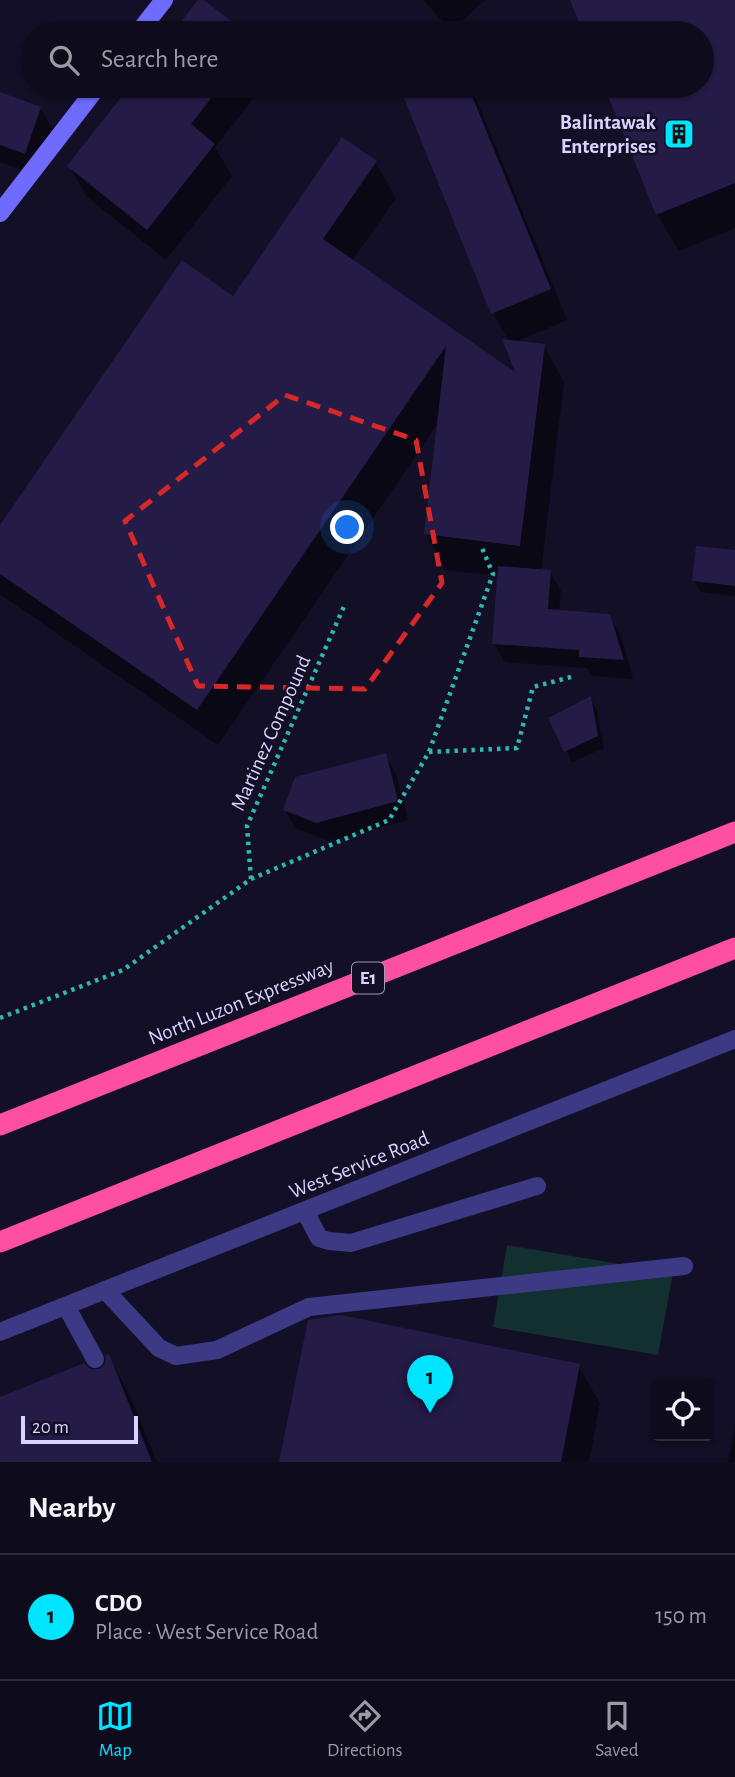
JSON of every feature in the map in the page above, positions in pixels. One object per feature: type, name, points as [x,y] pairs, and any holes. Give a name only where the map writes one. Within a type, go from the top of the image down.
[{"type":"highway","name":"North Luzon Expressway","points":[[0,1125],[735,832]]},
{"type":"highway","points":[[0,1242],[735,948]]},
{"type":"main road","points":[[147,21],[164,0]]},
{"type":"main road","points":[[0,213],[89,98]]},
{"type":"street","name":"West Service Road","points":[[0,1332],[735,1039]]},
{"type":"street","points":[[305,1211],[319,1238],[351,1243],[537,1186]]},
{"type":"street","points":[[105,1290],[159,1348],[176,1356],[217,1350],[309,1307],[684,1266]]},
{"type":"street","points":[[66,1306],[95,1359]]},
{"type":"path","points":[[0,1018],[123,970],[251,879],[388,820],[429,752],[493,574],[482,548]]},
{"type":"path","name":"Martinez Compound","points":[[251,879],[247,826],[345,604]]},
{"type":"path","points":[[429,752],[517,748],[533,687],[571,677]]},
{"type":"highlighted area","points":[[285,395],[416,440],[442,583],[365,689],[198,686],[125,521]]},
{"type":"green space","points":[[507,1245],[673,1273],[658,1355],[493,1327]]},
{"type":"building","points":[[198,0],[204,0],[231,21],[181,21]]},
{"type":"building","name":"Balintawak Enterprises","points":[[570,0],[735,0],[735,183],[656,215],[609,98],[714,98],[714,21],[578,21]]},
{"type":"building","points":[[0,92],[41,107],[25,154],[0,145]]},
{"type":"building","points":[[121,98],[212,98],[191,124],[215,144],[147,230],[67,166]]},
{"type":"building","points":[[404,98],[473,98],[551,289],[491,314]]},
{"type":"building","points":[[342,137],[377,161],[323,239],[515,372],[502,339],[545,344],[520,546],[424,534],[446,346],[197,710],[0,574],[0,525],[182,260],[233,296]]},
{"type":"building","points":[[696,546],[735,550],[735,586],[692,581]]},
{"type":"building","points":[[498,566],[551,570],[548,609],[610,614],[624,660],[579,657],[579,650],[492,644]]},
{"type":"building","points":[[591,696],[598,736],[564,752],[548,718]]},
{"type":"building","points":[[386,753],[398,801],[316,823],[283,810],[295,777]]},
{"type":"building","points":[[341,1315],[580,1364],[561,1462],[279,1462],[308,1320]]},
{"type":"building","points":[[109,1354],[152,1462],[0,1462],[0,1397],[84,1363],[90,1369],[100,1369]]},
{"type":"place","name":"Balintawak Enterprises","points":[[679,134]]},
{"type":"place","name":"CDO","points":[[430,1413]]}]
